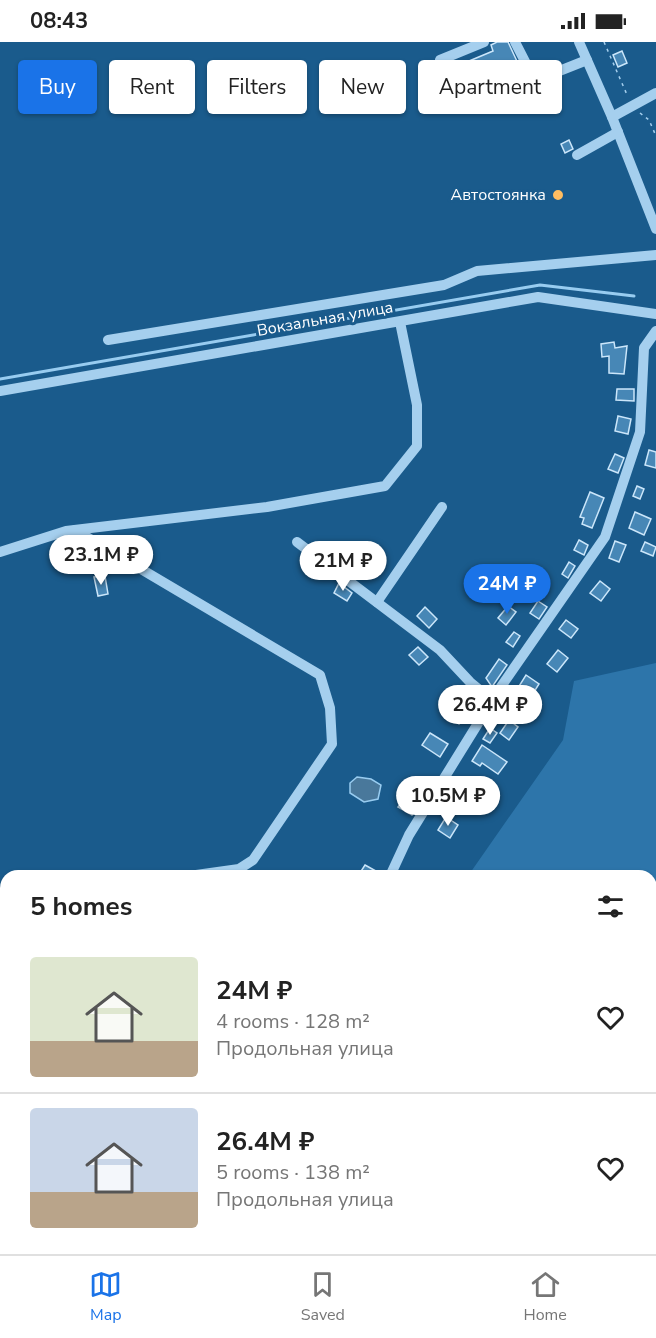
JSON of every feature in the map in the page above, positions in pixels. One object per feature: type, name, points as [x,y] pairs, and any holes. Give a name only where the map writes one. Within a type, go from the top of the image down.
[{"type":"street","points":[[440,60],[484,42]]},
{"type":"street","points":[[515,42],[524,60]]},
{"type":"street","points":[[579,42],[612,117],[656,228]]},
{"type":"street","points":[[562,70],[587,60]]},
{"type":"street","points":[[612,117],[656,93]]},
{"type":"street","points":[[577,155],[618,132]]},
{"type":"street","points":[[108,340],[444,285],[477,271],[656,255]]},
{"type":"street","name":"Вокзальная улица","points":[[0,391],[538,297],[656,314]]},
{"type":"street","points":[[0,552],[75,530],[267,507],[385,486],[417,446],[417,405],[400,322]]},
{"type":"street","points":[[393,870],[409,835],[492,700],[605,537],[640,432],[644,348],[656,331]]},
{"type":"street","points":[[377,602],[442,507]]},
{"type":"street","points":[[75,530],[320,675],[330,708],[332,744],[253,860],[239,869],[232,870]]},
{"type":"street","points":[[297,542],[440,650],[470,682],[492,700]]},
{"type":"path","points":[[604,42],[632,106],[649,120],[656,136]]},
{"type":"shaded area","points":[[656,663],[656,870],[472,870],[563,740],[574,681]]},
{"type":"shaded area","points":[[357,777],[371,779],[381,785],[378,799],[364,802],[350,793],[350,783]]},
{"type":"building","points":[[497,42],[508,42],[516,60],[472,60],[493,51],[491,45]]},
{"type":"building","points":[[622,51],[627,63],[618,67],[613,55]]},
{"type":"building","points":[[569,140],[573,149],[565,153],[561,144]]},
{"type":"building","points":[[614,342],[615,348],[627,346],[624,374],[609,373],[609,356],[602,357],[601,344]]},
{"type":"building","points":[[617,389],[634,389],[634,401],[616,400]]},
{"type":"building","points":[[618,416],[631,419],[628,434],[615,431]]},
{"type":"building","points":[[649,450],[656,452],[656,468],[645,465]]},
{"type":"building","points":[[615,454],[624,458],[618,473],[608,469]]},
{"type":"building","points":[[637,486],[644,489],[640,499],[633,496]]},
{"type":"building","points":[[590,492],[604,498],[592,528],[582,524],[584,518],[580,517]]},
{"type":"building","points":[[635,512],[651,519],[644,535],[629,528]]},
{"type":"building","points":[[579,540],[588,545],[584,555],[574,550]]},
{"type":"building","points":[[615,541],[626,545],[619,562],[609,558]]},
{"type":"building","points":[[645,542],[656,547],[653,556],[641,551]]},
{"type":"building","points":[[569,562],[575,566],[568,578],[562,574]]},
{"type":"building","points":[[105,576],[108,594],[98,596],[94,577]]},
{"type":"building","points":[[600,581],[610,589],[601,601],[590,593]]},
{"type":"building","points":[[339,583],[352,593],[347,601],[334,593]]},
{"type":"building","points":[[538,601],[547,607],[539,619],[530,613]]},
{"type":"building","points":[[508,606],[516,612],[506,625],[498,618]]},
{"type":"building","points":[[425,607],[437,619],[429,628],[417,616]]},
{"type":"building","points":[[566,620],[578,629],[571,638],[559,629]]},
{"type":"building","points":[[514,632],[520,636],[513,647],[506,642]]},
{"type":"building","points":[[418,647],[428,657],[419,665],[409,655]]},
{"type":"building","points":[[558,650],[568,658],[557,672],[547,664]]},
{"type":"building","points":[[499,659],[507,665],[492,687],[486,678]]},
{"type":"building","points":[[526,675],[539,684],[534,692],[530,690],[525,697],[516,691]]},
{"type":"building","points":[[451,705],[465,715],[459,724],[445,714]]},
{"type":"building","points":[[509,720],[518,727],[509,740],[500,733]]},
{"type":"building","points":[[490,728],[497,733],[490,743],[483,739]]},
{"type":"building","points":[[430,733],[448,744],[440,757],[422,745]]},
{"type":"building","points":[[482,745],[507,762],[498,774],[482,763],[480,766],[472,761]]},
{"type":"building","points":[[406,795],[419,804],[412,815],[398,807]]},
{"type":"building","points":[[446,817],[458,825],[450,838],[438,830]]},
{"type":"building","points":[[365,865],[374,870],[362,870]]},
{"type":"waterway","points":[[0,379],[540,285],[634,296]]},
{"type":"place","name":"Автостоянка","points":[[558,195]]}]
